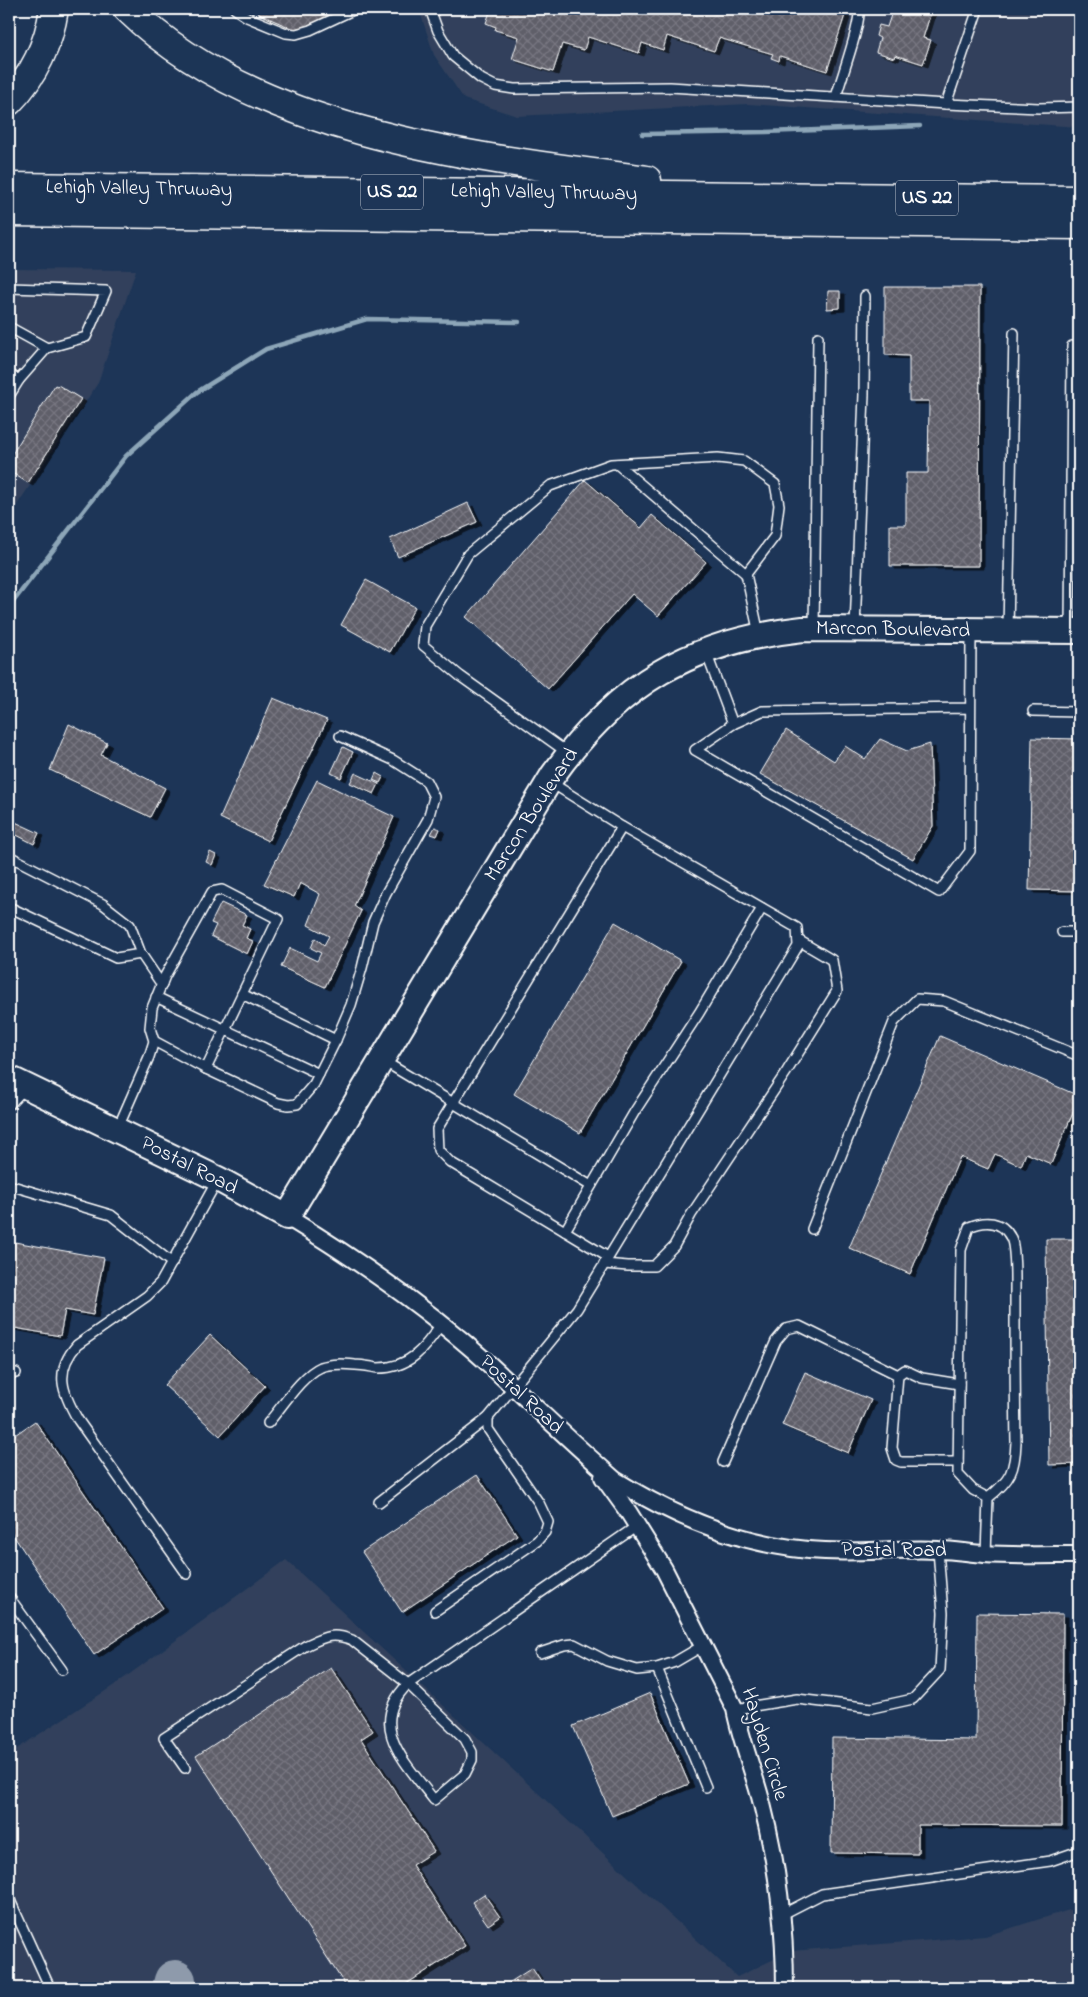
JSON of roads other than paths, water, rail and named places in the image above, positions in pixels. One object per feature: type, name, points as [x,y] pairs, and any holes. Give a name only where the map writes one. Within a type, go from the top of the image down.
[{"type":"highway","points":[[9,101],[24,84],[39,60],[49,34],[54,9]]},
{"type":"highway","points":[[128,9],[171,44],[220,74],[289,106],[344,124],[482,157],[775,196]]},
{"type":"highway","name":"Lehigh Valley Thruway","points":[[9,187],[1079,200]]},
{"type":"highway","name":"Lehigh Valley Thruway","points":[[9,212],[1079,224]]},
{"type":"highway","points":[[9,226],[290,215]]},
{"type":"street","name":"Marcon Boulevard","points":[[287,1217],[549,781],[569,753],[595,723],[646,680],[706,650],[738,639],[760,635],[814,629],[1074,631]]},
{"type":"street","name":"Postal Road","points":[[18,1082],[218,1179],[287,1217],[371,1271],[440,1324],[513,1387],[615,1480],[637,1494],[719,1531],[753,1541],[825,1552],[938,1550],[986,1554],[1079,1555]]},
{"type":"street","name":"Hayden Circle","points":[[590,1459],[637,1526],[664,1569],[736,1709],[739,1727],[762,1804],[773,1857],[781,1915],[785,1988]]},
{"type":"lane","points":[[235,9],[247,17],[278,30],[296,34],[310,30],[355,9]]},
{"type":"lane","points":[[430,9],[438,31],[453,56],[480,78],[495,86],[514,89],[670,87],[946,104],[1039,108],[1079,107]]},
{"type":"lane","points":[[836,97],[856,30],[859,9]]},
{"type":"lane","points":[[946,104],[978,9]]},
{"type":"lane","points":[[9,288],[106,291],[86,337],[47,348],[19,380],[9,396]]},
{"type":"lane","points":[[855,629],[864,394],[865,296]]},
{"type":"lane","points":[[9,327],[47,348]]},
{"type":"lane","points":[[1008,630],[1014,333]]},
{"type":"lane","points":[[814,629],[818,337]]},
{"type":"lane","points":[[1072,346],[1074,631]]},
{"type":"lane","points":[[9,374],[19,380]]},
{"type":"lane","points":[[569,753],[460,676],[423,645],[425,626],[468,554],[550,486],[611,464],[718,458],[744,461],[775,484],[780,505],[776,536],[746,574]]},
{"type":"lane","points":[[617,464],[746,574],[760,635]]},
{"type":"lane","points":[[970,708],[762,711],[733,724],[695,750],[939,892],[970,851],[971,630]]},
{"type":"lane","points":[[706,650],[733,724]]},
{"type":"lane","points":[[1033,711],[1079,712]]},
{"type":"lane","points":[[154,1041],[206,1069],[278,1103],[297,1104],[314,1084],[351,1005],[362,968],[372,922],[386,893],[428,819],[434,797],[426,781],[393,760],[340,736]]},
{"type":"lane","points":[[379,1502],[488,1418],[577,1309],[798,946],[797,928],[622,827],[549,781]]},
{"type":"lane","points":[[622,827],[437,1129],[438,1150],[450,1162],[566,1231],[606,1260],[628,1266],[654,1266],[674,1246],[690,1215],[787,1071],[837,991],[832,960],[798,940]]},
{"type":"lane","points":[[9,856],[103,904],[130,925],[141,954],[162,985]]},
{"type":"lane","points":[[117,1130],[149,1057],[154,1041],[150,1028],[152,1008],[156,997],[212,892],[222,890],[278,919],[206,1069]]},
{"type":"lane","points":[[9,907],[116,958],[141,954]]},
{"type":"lane","points":[[566,1231],[635,1111],[699,1012],[762,908]]},
{"type":"lane","points":[[1062,932],[1079,932]]},
{"type":"lane","points":[[242,994],[336,1040]]},
{"type":"lane","points":[[156,997],[319,1074]]},
{"type":"lane","points":[[812,1229],[894,1022],[917,999],[944,1001],[1079,1056]]},
{"type":"lane","points":[[382,1060],[591,1186]]},
{"type":"lane","points":[[9,1105],[18,1082]]},
{"type":"lane","points":[[187,1574],[78,1420],[69,1404],[63,1386],[63,1367],[68,1354],[77,1345],[147,1296],[161,1282],[218,1179]]},
{"type":"lane","points":[[9,1185],[111,1215],[172,1263]]},
{"type":"lane","points":[[986,1554],[988,1498],[1008,1478],[1015,1462],[1016,1442],[1015,1271],[1012,1239],[1004,1226],[990,1222],[979,1223],[969,1227],[961,1250],[958,1462],[958,1474],[974,1490],[988,1498]]},
{"type":"lane","points":[[268,1423],[308,1376],[321,1368],[338,1364],[379,1368],[399,1364],[421,1352],[427,1346],[440,1324]]},
{"type":"lane","points":[[723,1462],[776,1340],[786,1330],[799,1326],[898,1375]]},
{"type":"lane","points":[[958,1462],[901,1462],[896,1460],[892,1448],[898,1375],[905,1370],[922,1378],[959,1384]]},
{"type":"lane","points":[[435,1610],[537,1541],[545,1532],[548,1522],[539,1503],[488,1429],[488,1418]]},
{"type":"lane","points":[[185,1768],[164,1738],[305,1646],[322,1638],[337,1635],[352,1640],[408,1684],[465,1738],[472,1752],[472,1760],[465,1774],[434,1800],[392,1742],[389,1730],[393,1705],[398,1694],[408,1684],[637,1526]]},
{"type":"lane","points":[[736,1709],[797,1699],[872,1708],[913,1699],[940,1670],[944,1613],[938,1550]]},
{"type":"lane","points":[[9,1597],[62,1670]]},
{"type":"lane","points":[[540,1653],[564,1645],[574,1644],[607,1661],[637,1670],[657,1668],[675,1662],[704,1645]]},
{"type":"lane","points":[[657,1668],[706,1787]]},
{"type":"lane","points":[[781,1915],[822,1894],[1050,1862],[1079,1851]]},
{"type":"lane","points":[[9,1898],[50,1988]]},
{"type":"waterway","points":[[642,134],[766,132],[920,126]]},
{"type":"waterway","points":[[9,607],[126,456],[197,392],[266,349],[367,319],[519,322]]}]
